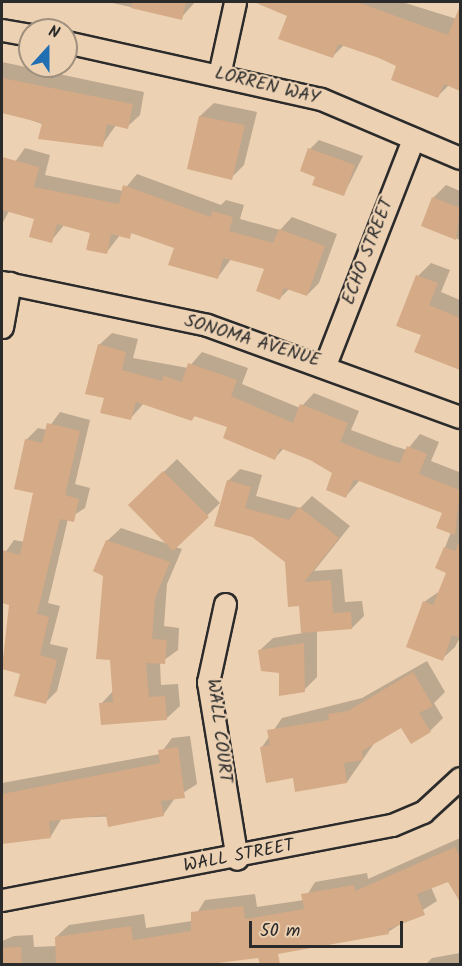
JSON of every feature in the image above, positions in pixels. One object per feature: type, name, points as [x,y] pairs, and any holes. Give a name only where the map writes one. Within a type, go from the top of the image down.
[{"type":"street","points":[[219,75],[235,2]]},
{"type":"street","points":[[2,30],[18,33]]},
{"type":"street","name":"LORREN WAY","points":[[78,45],[321,99],[460,158]]},
{"type":"street","name":"ECHO STREET","points":[[325,365],[413,139]]},
{"type":"street","points":[[2,327],[6,283]]},
{"type":"street","name":"SONOMA AVENUE","points":[[6,283],[207,325],[325,365],[460,417]]},
{"type":"street","name":"WALL COURT","points":[[225,604],[208,682],[237,859]]},
{"type":"street","name":"WALL STREET","points":[[2,900],[237,859],[392,825],[423,812],[460,778]]},
{"type":"building","points":[[132,2],[186,2],[182,20],[131,8]]},
{"type":"building","points":[[254,2],[357,2],[448,35],[460,6],[460,91],[444,84],[438,98],[391,80],[396,66],[379,58],[338,44],[333,58],[278,39],[287,16]]},
{"type":"building","points":[[2,78],[133,104],[128,129],[107,124],[103,147],[38,139],[42,123],[2,113]]},
{"type":"building","points":[[199,116],[245,125],[232,180],[187,169]]},
{"type":"building","points":[[308,148],[355,165],[344,196],[312,185],[315,177],[300,171]]},
{"type":"building","points":[[2,157],[39,167],[34,187],[119,204],[123,185],[211,217],[212,211],[233,217],[229,231],[273,243],[279,229],[325,246],[307,296],[284,288],[280,300],[256,291],[264,269],[223,258],[218,279],[168,265],[174,248],[131,233],[130,239],[111,234],[107,254],[86,250],[90,233],[57,224],[52,243],[29,237],[34,219],[2,210]]},
{"type":"building","points":[[432,197],[460,208],[456,240],[421,226]]},
{"type":"building","points":[[416,275],[438,283],[429,305],[460,318],[460,370],[414,352],[421,335],[396,326]]},
{"type":"building","points":[[98,344],[126,352],[122,370],[162,381],[164,376],[182,382],[188,363],[237,380],[231,396],[293,423],[300,404],[348,423],[340,442],[381,458],[400,463],[407,446],[427,454],[419,474],[460,490],[455,535],[436,528],[442,513],[354,479],[346,498],[326,490],[332,473],[310,460],[280,448],[275,460],[223,438],[227,427],[194,416],[192,421],[136,402],[131,420],[100,413],[104,398],[85,394]]},
{"type":"building","points":[[47,423],[80,431],[65,495],[79,499],[74,522],[60,519],[37,614],[49,617],[40,655],[57,660],[46,704],[14,696],[20,674],[2,669],[9,605],[2,603],[2,550],[20,555],[33,493],[14,489],[25,439],[42,443]]},
{"type":"building","points":[[163,471],[209,517],[173,551],[128,505]]},
{"type":"building","points":[[227,480],[251,487],[245,508],[289,520],[299,507],[339,538],[304,582],[331,580],[333,613],[351,612],[352,629],[301,633],[299,606],[288,607],[285,562],[252,537],[214,526]]},
{"type":"building","points":[[460,539],[460,638],[452,635],[443,661],[406,647],[423,601],[433,605],[446,573],[435,568],[444,547],[455,551]]},
{"type":"building","points":[[106,540],[170,562],[155,598],[152,639],[167,640],[165,664],[146,663],[149,697],[165,696],[167,720],[101,725],[99,703],[113,702],[110,660],[96,659],[103,576],[93,571]]},
{"type":"building","points":[[304,643],[305,692],[279,696],[279,673],[261,671],[258,650]]},
{"type":"building","points":[[413,672],[433,706],[419,713],[431,732],[411,744],[401,728],[362,751],[363,760],[344,763],[347,783],[295,792],[293,778],[266,783],[260,747],[270,745],[267,730],[329,720],[328,714],[348,711]]},
{"type":"building","points":[[178,747],[185,798],[161,801],[164,816],[108,827],[106,815],[49,821],[51,838],[2,844],[2,794],[160,763],[158,750]]},
{"type":"building","points":[[455,847],[460,856],[460,902],[448,882],[417,894],[425,915],[388,929],[389,934],[278,954],[280,964],[260,964],[258,958],[210,964],[56,964],[55,937],[131,926],[133,940],[191,931],[191,912],[243,906],[245,919],[304,909],[301,894],[354,885],[355,891]]},
{"type":"building","points":[[21,947],[22,964],[2,964],[2,948]]}]
